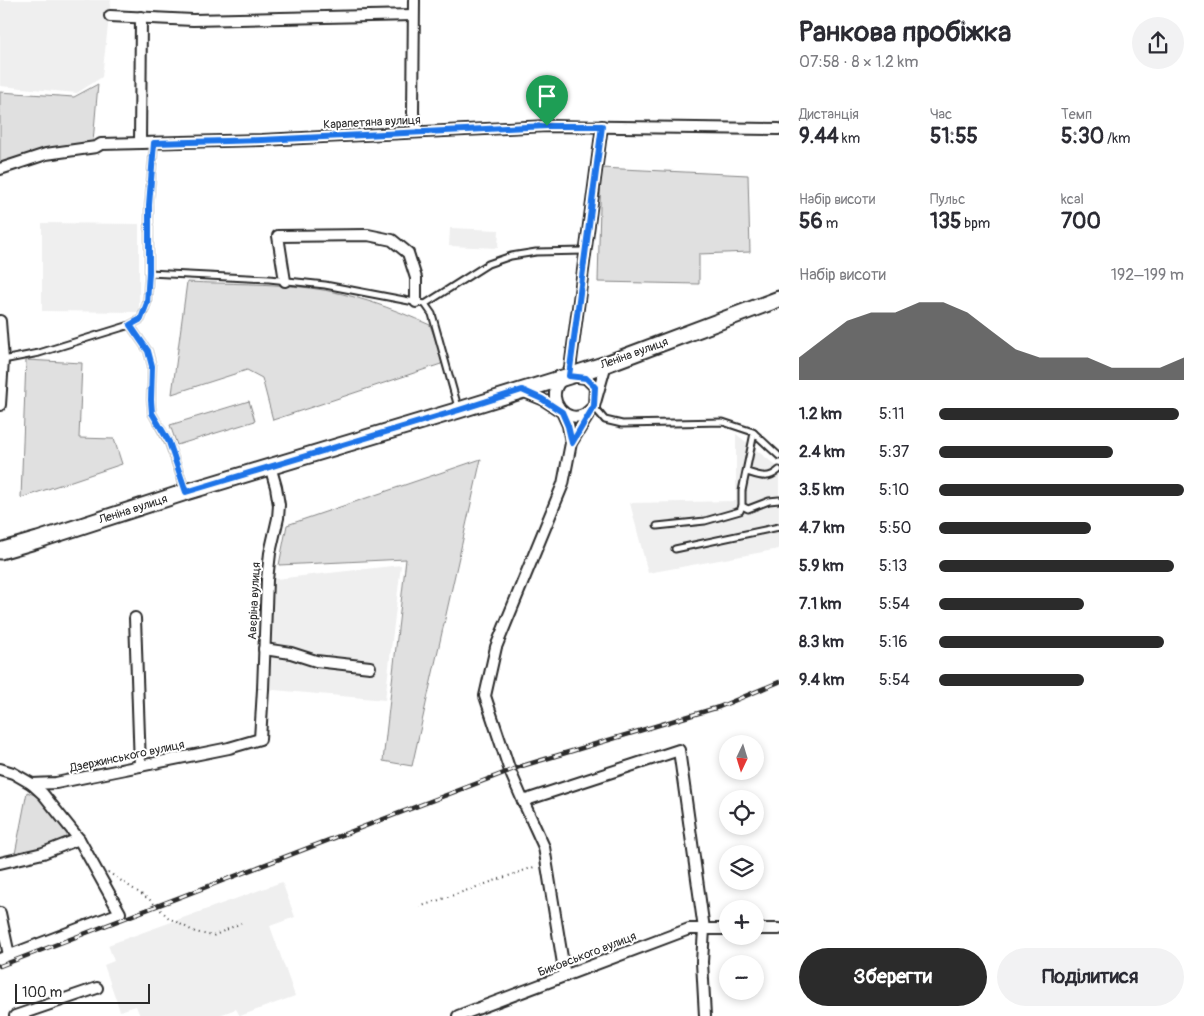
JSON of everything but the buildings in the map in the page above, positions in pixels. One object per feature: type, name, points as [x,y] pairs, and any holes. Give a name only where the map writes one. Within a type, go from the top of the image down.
[{"type":"main road","name":"Леніна вулиця","points":[[0,551],[270,466],[569,376],[779,299]]},
{"type":"street","points":[[414,0],[413,113],[417,132]]},
{"type":"street","points":[[110,16],[193,20],[413,14]]},
{"type":"street","points":[[140,143],[141,17]]},
{"type":"street","name":"Карапетяна вулиця","points":[[0,169],[46,154],[96,147],[101,144],[262,140],[547,126],[779,129]]},
{"type":"street","points":[[569,376],[602,126]]},
{"type":"street","points":[[285,281],[278,236],[368,235],[392,240],[408,253],[421,303]]},
{"type":"street","points":[[0,321],[2,360],[0,405]]},
{"type":"street","points":[[565,976],[544,847],[510,771],[485,696],[496,647],[563,484],[572,443],[594,406],[606,364]]},
{"type":"street","points":[[522,390],[542,399],[562,412],[572,416],[584,415],[594,406],[595,387],[586,378],[569,376],[559,382],[555,393],[556,403],[562,412],[568,426],[572,443]]},
{"type":"street","name":"Авєріна вулиця","points":[[260,739],[268,571],[279,504],[270,466]]},
{"type":"street","points":[[135,618],[140,766]]},
{"type":"street","points":[[264,650],[291,653],[316,661],[370,667]]},
{"type":"street","name":"Дзержинського вулиця","points":[[0,769],[13,773],[32,784],[56,784],[229,748],[260,739]]},
{"type":"street","points":[[524,801],[679,750],[704,929],[702,962],[705,1016]]},
{"type":"street","points":[[0,912],[5,957],[120,913],[79,839],[43,794],[32,784]]},
{"type":"street","points":[[0,863],[43,853],[79,839]]},
{"type":"street","name":"Биковського вулиця","points":[[458,1016],[689,929],[719,929]]},
{"type":"street","points":[[764,929],[779,929]]},
{"type":"street","points":[[14,1016],[97,988]]},
{"type":"lane","points":[[2,360],[39,353],[130,325],[141,319],[147,303],[149,205],[154,143]]},
{"type":"lane","points":[[421,303],[488,264],[511,256],[536,252],[585,251]]},
{"type":"lane","points":[[149,272],[325,285],[421,303],[432,314],[459,410]]},
{"type":"lane","points":[[130,325],[148,351],[152,366],[152,413],[169,442],[186,492]]},
{"type":"lane","points":[[594,406],[605,420],[622,424],[723,422],[754,433],[779,456]]},
{"type":"lane","points":[[657,526],[705,520],[740,511],[742,491],[754,433]]},
{"type":"lane","points":[[747,472],[762,477],[775,474],[779,470]]},
{"type":"lane","points":[[742,506],[748,508],[769,501],[779,500]]},
{"type":"lane","points":[[675,549],[779,527]]},
{"type":"path","points":[[91,861],[150,900],[169,918],[195,932],[213,936],[241,923]]},
{"type":"path","points":[[419,907],[547,863]]},
{"type":"shaded area","points":[[0,0],[111,0],[102,77],[77,93],[0,86]]},
{"type":"shaded area","points":[[98,84],[93,142],[44,150],[0,164],[0,92],[74,97]]},
{"type":"shaded area","points":[[601,168],[748,175],[750,252],[699,254],[699,284],[598,282]]},
{"type":"shaded area","points":[[42,223],[139,224],[139,312],[42,311]]},
{"type":"shaded area","points":[[450,228],[499,230],[498,248],[449,246]]},
{"type":"shaded area","points":[[187,282],[295,286],[325,290],[371,302],[430,325],[443,360],[441,364],[273,420],[262,378],[247,370],[172,394]]},
{"type":"shaded area","points":[[26,360],[82,363],[79,438],[114,439],[122,464],[21,498]]},
{"type":"shaded area","points":[[249,401],[255,421],[177,445],[170,425]]},
{"type":"shaded area","points":[[736,434],[779,468],[779,549],[648,573],[630,503],[736,501]]},
{"type":"shaded area","points":[[481,459],[412,766],[383,761],[406,559],[279,565],[287,525]]},
{"type":"shaded area","points":[[401,565],[385,700],[263,689],[267,580]]},
{"type":"shaded area","points":[[27,792],[42,798],[68,832],[66,840],[43,850],[15,854]]},
{"type":"shaded area","points":[[282,882],[295,917],[270,926],[295,996],[240,1016],[236,1009],[217,1016],[140,1016],[136,1006],[120,1011],[104,965],[114,961],[108,945]]},
{"type":"railway","points":[[0,966],[522,766],[719,707],[779,682]]},
{"type":"route","points":[[547,126],[602,126],[569,376],[586,378],[595,387],[594,406],[572,443],[562,412],[542,399],[522,390],[186,492],[169,442],[152,413],[152,366],[148,351],[130,325],[141,319],[147,303],[149,205],[154,143],[262,140],[547,126]]}]
